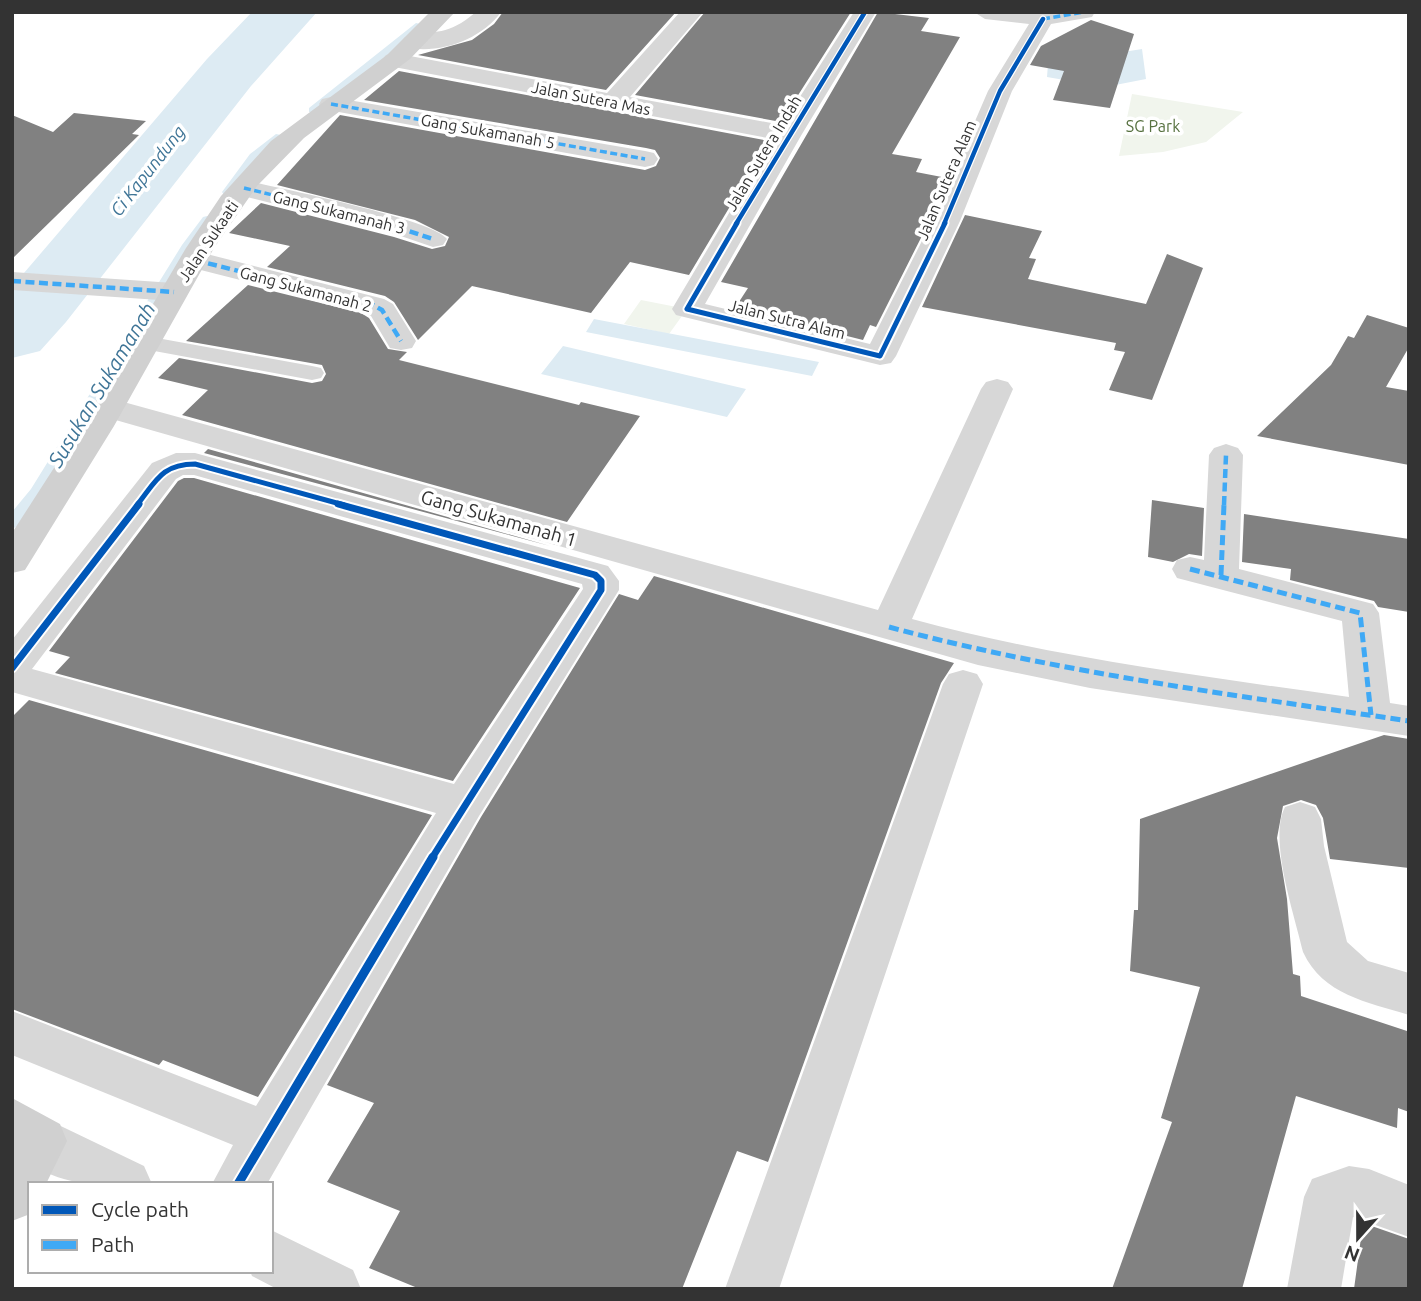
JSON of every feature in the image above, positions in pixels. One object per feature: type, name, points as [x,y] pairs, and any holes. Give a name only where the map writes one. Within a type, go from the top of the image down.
[{"type":"street","name":"Jalan Sukaati","points":[[12,561],[81,459],[146,343],[159,292],[195,260],[264,161],[331,104],[403,51],[424,27],[444,12]]},
{"type":"street","points":[[403,51],[458,37],[490,12]]},
{"type":"street","points":[[612,102],[692,12]]},
{"type":"street","name":"Jalan Sutera Indah","points":[[687,309],[789,134],[865,12]]},
{"type":"street","points":[[985,12],[1043,19],[1084,12]]},
{"type":"street","name":"Jalan Sutera Alam","points":[[880,356],[946,221],[1000,91],[1043,19]]},
{"type":"street","name":"Jalan Sutera Mas","points":[[403,51],[612,102],[789,134]]},
{"type":"street","name":"Gang Sukamanah 5","points":[[331,104],[645,159]]},
{"type":"street","name":"Gang Sukamanah 3","points":[[244,188],[405,228],[433,239]]},
{"type":"street","name":"Gang Sukamanah 2","points":[[195,260],[373,305],[382,310],[401,341]]},
{"type":"street","points":[[18,282],[159,292]]},
{"type":"street","name":"Jalan Sutra Alam","points":[[687,309],[880,356]]},
{"type":"street","points":[[889,627],[998,389]]},
{"type":"street","name":"Gang Sukamanah 1","points":[[109,408],[978,651],[1090,674],[1409,721]]},
{"type":"street","points":[[1226,455],[1205,572],[1360,613],[1371,715]]},
{"type":"street","points":[[12,668],[164,471],[176,464],[195,464],[595,575],[601,581],[601,590],[464,804],[239,1182]]},
{"type":"street","points":[[12,678],[464,804]]},
{"type":"street","points":[[752,1289],[963,684]]},
{"type":"street","points":[[1300,819],[1302,846],[1326,952],[1353,977],[1409,994]]},
{"type":"street","points":[[12,1033],[268,1135]]},
{"type":"street","points":[[12,1196],[27,1132],[122,1182]]},
{"type":"street","points":[[1314,1289],[1330,1197],[1343,1189],[1356,1191],[1409,1211]]},
{"type":"street","points":[[273,1258],[334,1289]]},
{"type":"lane","points":[[146,343],[312,373]]},
{"type":"green space","name":"SG Park","points":[[1132,94],[1243,112],[1206,142],[1163,152],[1119,156]]},
{"type":"green space","points":[[641,300],[687,309],[669,334],[624,324]]},
{"type":"shaded area","points":[[1142,49],[1146,79],[1105,87],[1047,77],[1048,64]]},
{"type":"shaded area","points":[[594,319],[819,362],[812,376],[586,332]]},
{"type":"shaded area","points":[[563,346],[746,389],[727,417],[541,374]]},
{"type":"building","points":[[503,12],[676,12],[606,90],[418,55],[472,40],[494,24]]},
{"type":"building","points":[[705,12],[851,12],[781,122],[635,95]]},
{"type":"building","points":[[878,12],[929,18],[921,31],[960,37],[892,154],[922,159],[916,172],[947,178],[930,208],[934,209],[930,220],[876,327],[870,325],[863,340],[735,308],[748,288],[721,282]]},
{"type":"building","points":[[1091,20],[1134,34],[1110,108],[1053,100],[1064,71],[1030,65],[1041,46]]},
{"type":"building","points":[[399,71],[769,141],[689,275],[630,262],[591,313],[472,286],[418,340],[394,302],[385,296],[267,267],[290,246],[229,233],[261,203],[432,249],[445,246],[449,237],[415,220],[277,185],[340,115],[645,170],[656,166],[660,158],[655,150],[646,148],[364,100]]},
{"type":"building","points":[[74,113],[146,121],[132,134],[139,135],[12,259],[12,115],[53,132]]},
{"type":"building","points":[[965,215],[1042,231],[1029,258],[1036,259],[1028,279],[1146,304],[1167,254],[1203,268],[1152,400],[1109,390],[1125,352],[1114,350],[1116,343],[922,307]]},
{"type":"building","points":[[248,285],[361,313],[369,318],[388,349],[407,352],[399,360],[579,405],[581,402],[640,416],[567,522],[182,415],[208,390],[158,378],[179,358],[312,383],[322,381],[326,374],[322,365],[186,341]]},
{"type":"building","points":[[1367,315],[1409,328],[1409,347],[1386,387],[1409,391],[1409,465],[1257,436],[1331,365],[1348,336],[1354,338]]},
{"type":"building","points":[[208,449],[550,546],[204,453]]},
{"type":"building","points":[[194,478],[580,588],[453,781],[55,673],[70,657],[49,651],[178,481]]},
{"type":"building","points":[[1152,500],[1204,508],[1202,556],[1189,554],[1173,562],[1148,557]]},
{"type":"building","points":[[1244,514],[1409,539],[1409,612],[1378,607],[1374,601],[1290,580],[1291,569],[1242,562]]},
{"type":"building","points":[[654,576],[954,663],[941,683],[768,1162],[737,1151],[682,1289],[420,1289],[369,1268],[400,1211],[327,1182],[374,1103],[327,1085],[481,817],[619,594],[638,600]]},
{"type":"building","points":[[29,700],[432,815],[258,1097],[163,1060],[159,1065],[12,1009],[12,717]]},
{"type":"building","points":[[1384,735],[1409,739],[1409,868],[1330,859],[1323,818],[1316,805],[1301,800],[1283,806],[1277,838],[1287,899],[1293,974],[1300,976],[1301,996],[1407,1031],[1409,1112],[1398,1108],[1397,1128],[1296,1096],[1242,1289],[1112,1289],[1172,1122],[1161,1118],[1200,987],[1130,971],[1134,910],[1138,910],[1140,819]]},
{"type":"building","points":[[1363,1223],[1409,1239],[1409,1289],[1354,1289]]},
{"type":"waterway","name":"Ci Kapundung","points":[[12,334],[89,246],[238,62],[288,12]]},
{"type":"waterway","points":[[313,110],[420,25]]},
{"type":"waterway","points":[[228,192],[254,157],[280,136]]},
{"type":"waterway","name":"Susukan Sukamanah","points":[[12,523],[37,492],[188,245],[207,220]]},
{"type":"marked path","points":[[1043,19],[1084,12]]},
{"type":"marked path","points":[[331,104],[645,159]]},
{"type":"marked path","points":[[244,188],[405,228],[433,239]]},
{"type":"marked path","points":[[195,260],[373,305],[382,310],[401,341]]},
{"type":"marked path","points":[[12,281],[174,292]]},
{"type":"marked path","points":[[1221,575],[1226,455]]},
{"type":"marked path","points":[[1190,569],[1360,613],[1371,715]]},
{"type":"marked path","points":[[889,627],[978,651],[1090,674],[1409,721]]},
{"type":"cycle path","points":[[865,12],[789,134],[687,309],[880,356],[946,221],[1000,91],[1043,19]]},
{"type":"cycle path","points":[[12,668],[164,471],[176,464],[195,464],[595,575],[601,581],[601,590],[464,804],[239,1182]]}]
